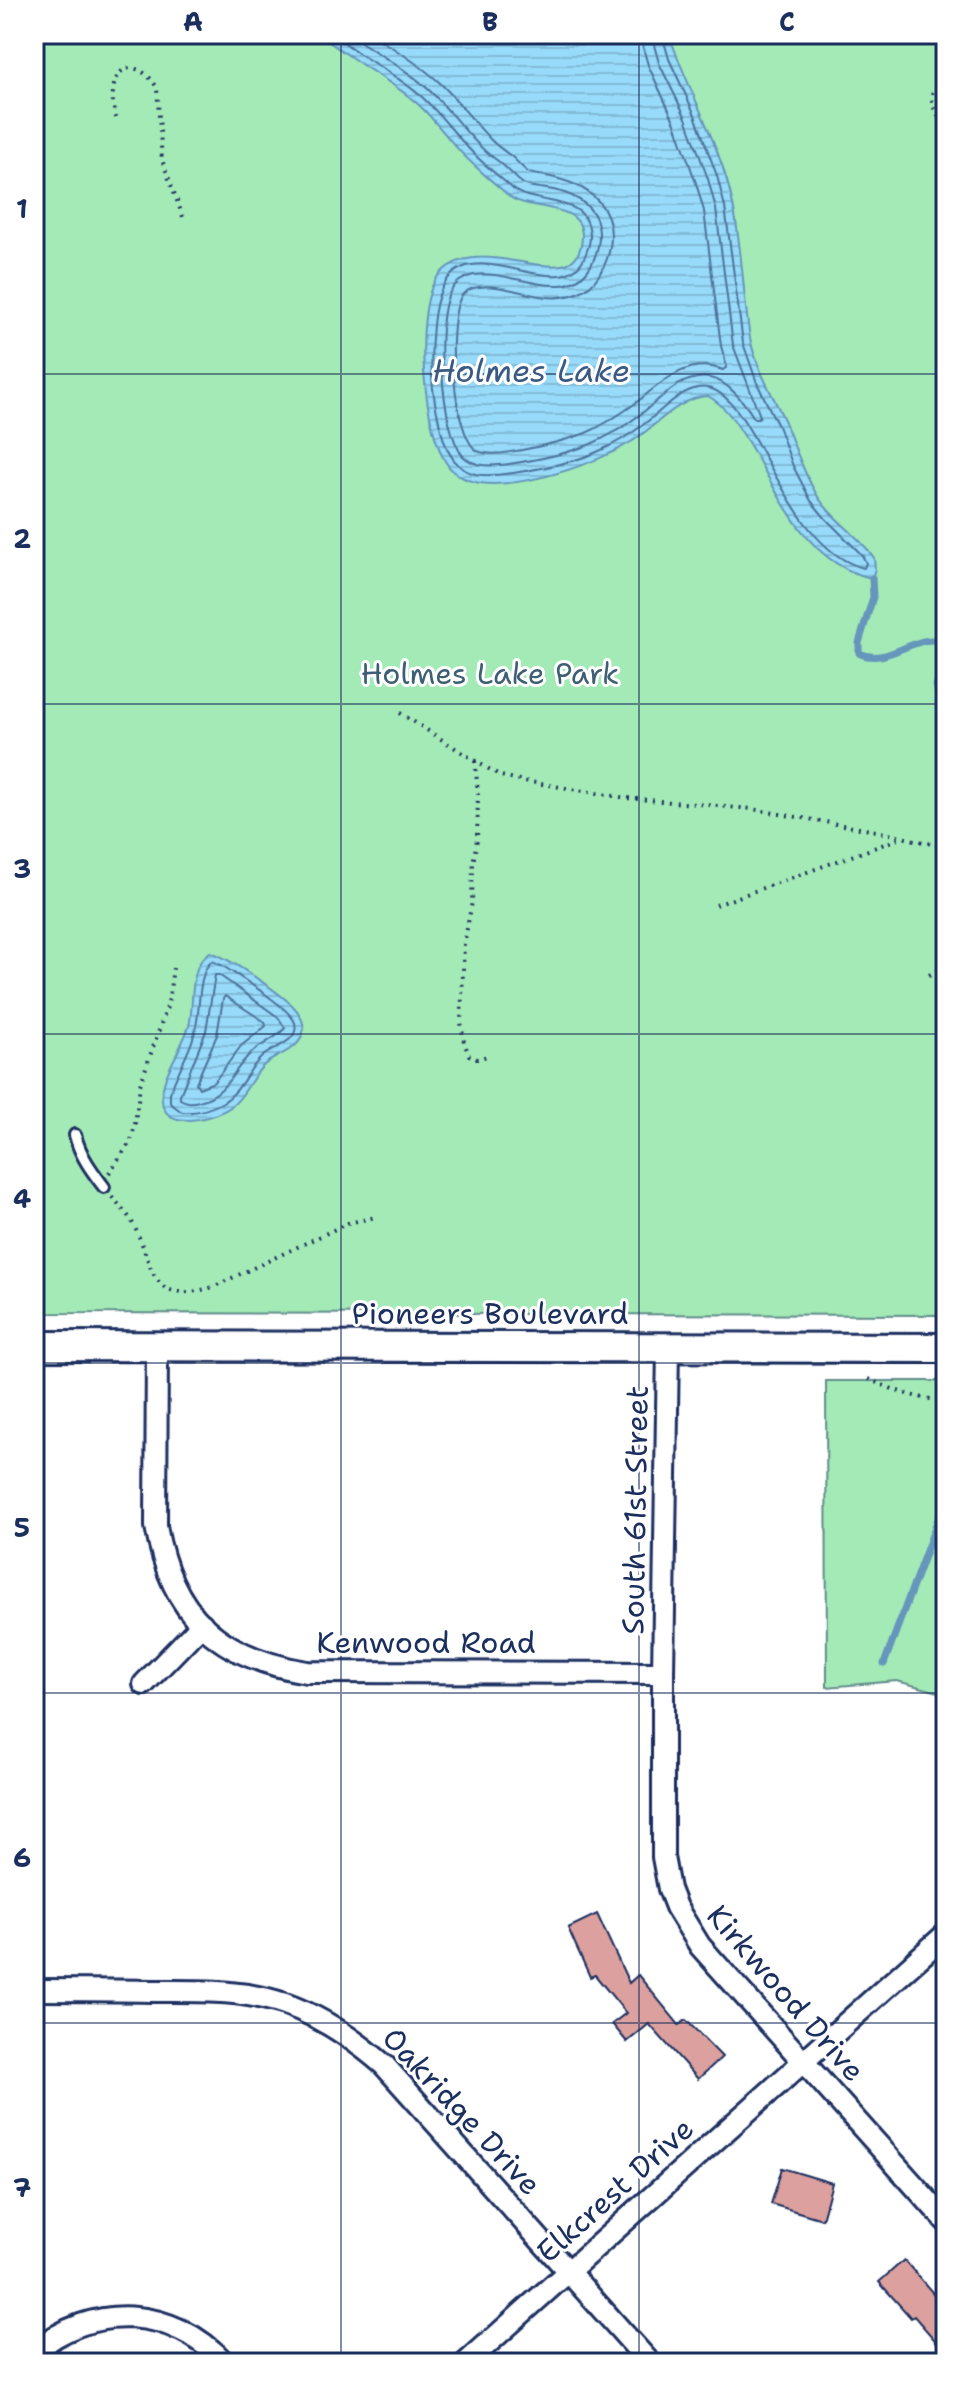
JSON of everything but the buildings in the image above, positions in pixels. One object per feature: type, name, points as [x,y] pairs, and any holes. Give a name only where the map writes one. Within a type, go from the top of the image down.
[{"type":"main road","name":"Pioneers Boulevard","points":[[34,1346],[946,1348]]},
{"type":"street","name":"Kenwood Road","points":[[157,1346],[156,1526],[161,1553],[173,1584],[187,1607],[225,1644],[248,1657],[274,1666],[307,1672],[663,1673]]},
{"type":"street","name":"South 61st Street","points":[[663,1673],[668,1347]]},
{"type":"street","points":[[144,1684],[202,1624]]},
{"type":"street","name":"Kirkwood Drive","points":[[663,1673],[663,1857],[669,1889],[682,1918],[700,1946],[946,2221]]},
{"type":"street","name":"Elkcrest Drive","points":[[466,2363],[946,1934]]},
{"type":"street","name":"Oakridge Drive","points":[[34,1990],[218,1991],[285,2004],[323,2021],[357,2042],[384,2065],[650,2363]]},
{"type":"street","points":[[34,2352],[66,2330],[92,2321],[140,2317],[191,2334],[225,2363]]},
{"type":"lane","points":[[75,1135],[87,1165],[104,1187]]},
{"type":"path","points":[[116,118],[112,92],[119,73],[135,67],[144,71],[157,88],[162,160],[183,217]]},
{"type":"path","points":[[946,72],[935,83],[931,94],[946,131]]},
{"type":"path","points":[[400,713],[501,776],[549,787],[626,798],[752,809],[903,837],[946,850]]},
{"type":"path","points":[[475,761],[477,839],[472,902],[464,944],[461,1022],[469,1055],[477,1059],[491,1055]]},
{"type":"path","points":[[716,905],[903,837]]},
{"type":"path","points":[[929,975],[946,966]]},
{"type":"path","points":[[173,968],[165,1014],[140,1085],[131,1141],[107,1175],[104,1187],[131,1220],[157,1280],[165,1288],[179,1293],[193,1293],[213,1287],[348,1223],[376,1217]]},
{"type":"path","points":[[868,1379],[907,1396],[946,1400]]},
{"type":"green space","name":"Holmes Lake Park","points":[[34,34],[946,34],[946,1315],[34,1313]]},
{"type":"green space","points":[[826,1381],[946,1381],[946,1694],[897,1681],[827,1687]]},
{"type":"water","name":"Holmes Lake","points":[[316,34],[669,34],[728,183],[750,338],[756,360],[817,495],[874,558],[872,578],[849,571],[812,543],[783,504],[735,422],[708,396],[677,407],[617,450],[547,476],[488,484],[454,472],[441,452],[433,430],[424,373],[425,316],[430,292],[438,276],[456,262],[478,258],[546,266],[564,264],[577,256],[582,237],[580,225],[574,217],[564,212],[517,201],[509,196],[466,157],[412,99]]},
{"type":"water","points":[[210,952],[252,975],[292,1005],[301,1017],[303,1032],[297,1044],[263,1066],[233,1105],[204,1118],[181,1120],[171,1117],[165,1110],[162,1093],[189,1026],[198,967]]},
{"type":"waterway","points":[[872,578],[873,597],[859,643],[859,653],[881,656],[924,641],[946,643]]},
{"type":"waterway","points":[[946,664],[936,685],[938,693],[946,698]]},
{"type":"waterway","points":[[884,1664],[946,1497]]}]
